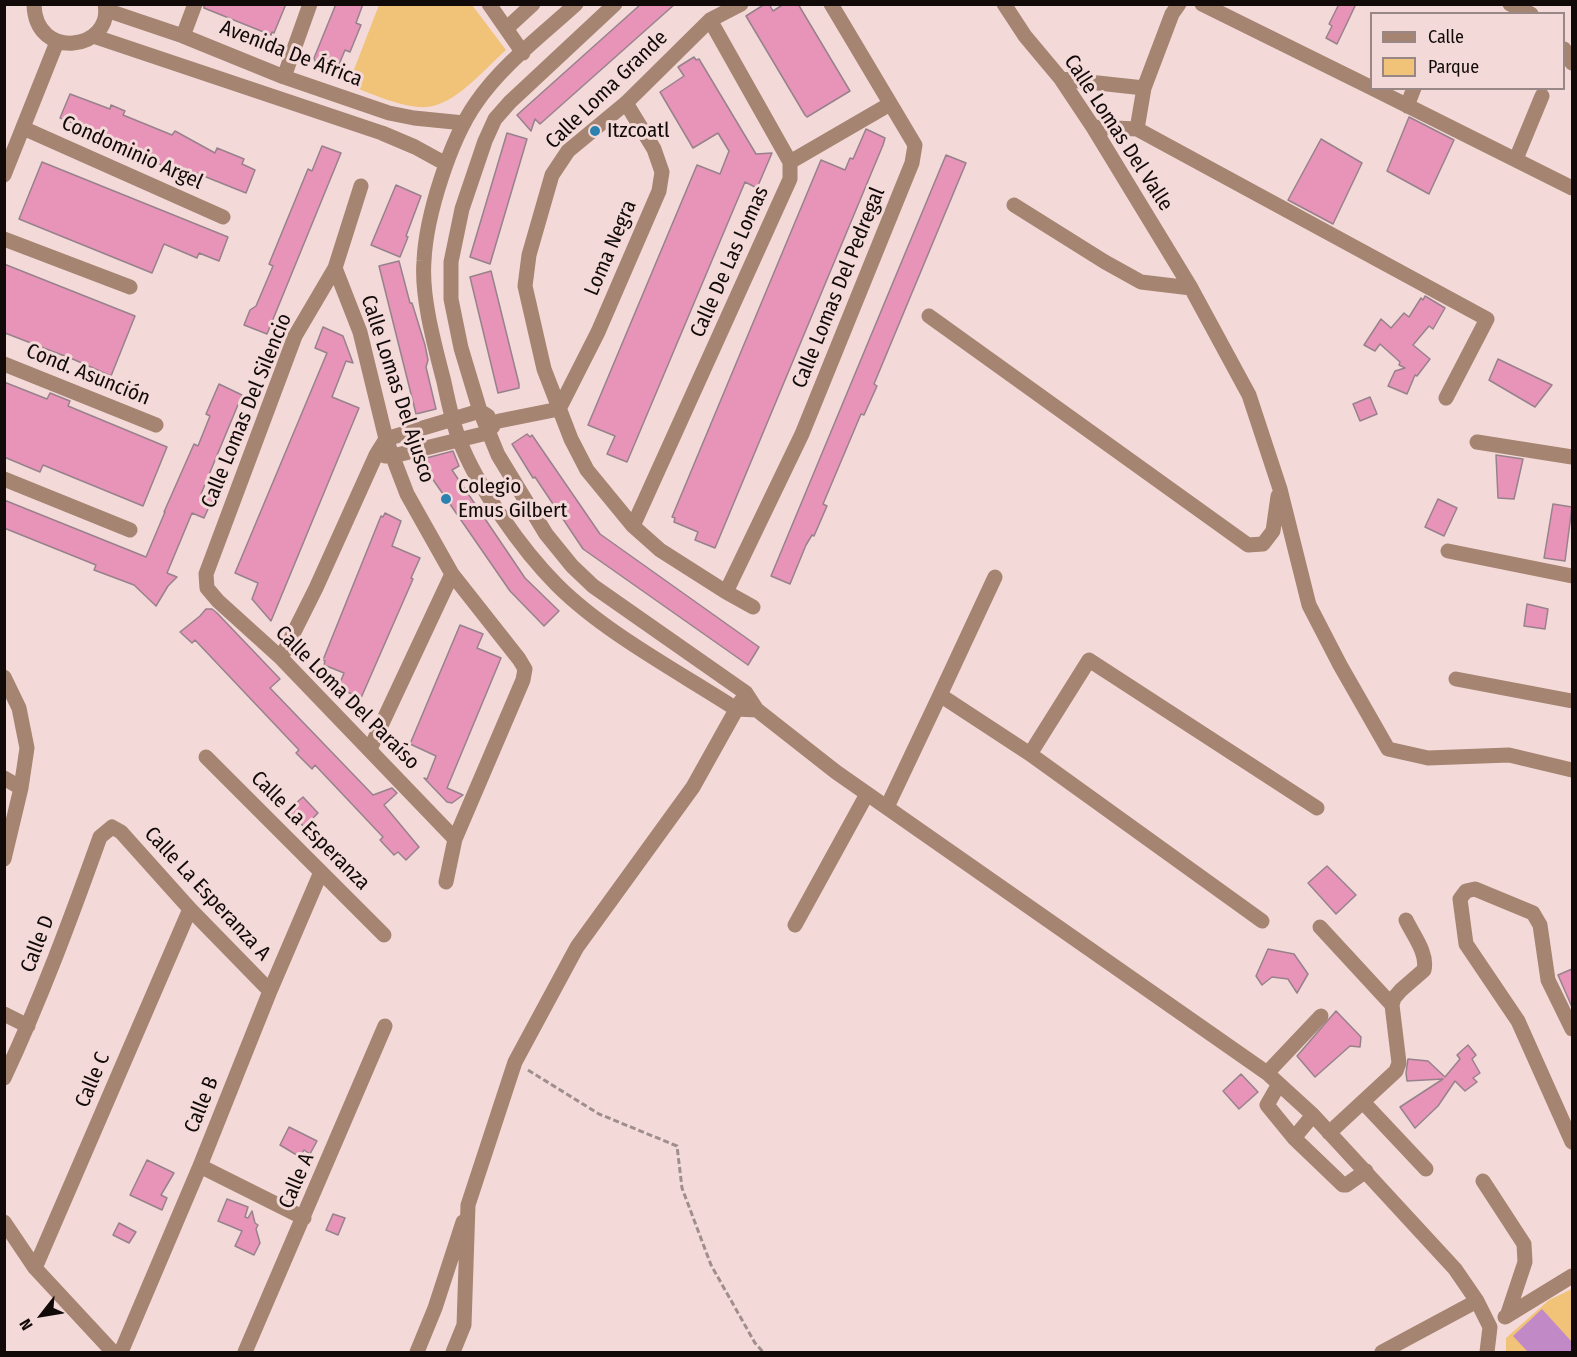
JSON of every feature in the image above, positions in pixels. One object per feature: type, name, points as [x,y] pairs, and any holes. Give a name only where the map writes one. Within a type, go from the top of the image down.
[{"type":"street","points":[[183,36],[195,4]]},
{"type":"street","points":[[284,77],[310,4]]},
{"type":"street","points":[[489,4],[523,53]]},
{"type":"street","points":[[507,28],[533,4]]},
{"type":"street","points":[[576,4],[499,76],[476,102],[446,164],[431,218],[423,262],[426,299],[452,418],[459,440],[474,472],[502,516],[536,562],[558,586],[611,629],[736,709],[757,710]]},
{"type":"street","points":[[615,4],[510,102],[495,119],[485,141],[462,209],[451,262],[451,299],[461,348],[480,411],[498,455],[533,514],[572,566],[593,586],[746,693],[757,710],[836,772],[1267,1073],[1312,1115],[1366,1171],[1455,1269],[1477,1301],[1490,1327],[1487,1353]]},
{"type":"street","name":"Calle Loma Grande","points":[[741,4],[710,20],[626,104],[568,151],[552,175],[526,271],[525,286],[544,369],[571,439],[587,470],[633,526],[660,550],[753,607]]},
{"type":"street","name":"Calle Lomas Del Pedregal","points":[[726,592],[802,434],[912,164],[915,146],[831,4]]},
{"type":"street","name":"Calle Lomas Del Valle","points":[[1004,4],[1025,36],[1061,79],[1093,127],[1191,288],[1249,395],[1280,489],[1309,605],[1388,749],[1428,758],[1509,756],[1572,770]]},
{"type":"street","points":[[1137,129],[1144,87],[1172,14],[1179,4]]},
{"type":"street","points":[[1202,4],[1370,87]]},
{"type":"street","points":[[1509,4],[1527,12]]},
{"type":"street","points":[[33,5],[34,17],[47,36],[57,42],[69,44],[82,42],[93,36],[103,24],[106,7]]},
{"type":"street","name":"Avenida De África","points":[[106,7],[284,77],[389,113],[464,123]]},
{"type":"street","points":[[710,20],[790,162],[890,104]]},
{"type":"street","points":[[93,36],[382,133],[446,164]]},
{"type":"street","points":[[4,176],[57,42]]},
{"type":"street","points":[[1061,79],[1144,87]]},
{"type":"street","points":[[1376,90],[1572,188]]},
{"type":"street","points":[[1407,106],[1413,90]]},
{"type":"street","points":[[1516,159],[1542,96]]},
{"type":"street","name":"Loma Negra","points":[[559,409],[598,332],[659,191],[662,172],[654,149],[626,104]]},
{"type":"street","points":[[1093,127],[1137,129],[1487,319],[1446,398]]},
{"type":"street","name":"Condominio Argel","points":[[23,128],[223,217]]},
{"type":"street","name":"Calle De Las Lomas","points":[[633,526],[790,179],[790,162]]},
{"type":"street","name":"Calle Lomas Del Silencio","points":[[207,588],[206,574],[295,336],[335,268],[361,186]]},
{"type":"street","points":[[1014,205],[1141,282],[1191,288]]},
{"type":"street","points":[[4,239],[130,288]]},
{"type":"street","name":"Calle Lomas Del Ajusco","points":[[335,268],[360,332],[386,439],[407,494],[452,574],[525,669],[523,680],[454,839]]},
{"type":"street","points":[[929,316],[1248,545],[1263,544],[1273,531],[1280,489]]},
{"type":"street","name":"Cond. Asunción","points":[[4,364],[156,425]]},
{"type":"street","points":[[376,455],[393,456],[459,440],[487,432],[498,421],[559,409]]},
{"type":"street","points":[[281,658],[316,588],[376,455],[386,439],[480,411],[498,421]]},
{"type":"street","points":[[1477,442],[1572,457]]},
{"type":"street","points":[[4,479],[130,530]]},
{"type":"street","points":[[1448,551],[1572,576]]},
{"type":"street","points":[[370,749],[452,574]]},
{"type":"street","points":[[887,807],[995,577]]},
{"type":"street","name":"Calle Loma Del Paraíso","points":[[207,588],[218,601],[281,658],[454,839]]},
{"type":"street","points":[[1030,754],[1089,660],[1317,808]]},
{"type":"street","points":[[4,677],[19,708],[27,748],[21,788],[4,859]]},
{"type":"street","points":[[1456,679],[1572,701]]},
{"type":"street","points":[[417,1353],[435,1308],[515,1062],[577,947],[693,788],[746,693]]},
{"type":"street","points":[[940,695],[1030,754],[1262,921]]},
{"type":"street","name":"Calle La Esperanza","points":[[206,757],[384,935]]},
{"type":"street","points":[[4,778],[21,788]]},
{"type":"street","points":[[795,925],[867,794]]},
{"type":"street","name":"Calle La Esperanza A","points":[[112,828],[121,832],[190,909],[270,992]]},
{"type":"street","name":"Calle D","points":[[4,1078],[64,938],[100,837],[112,828]]},
{"type":"street","points":[[446,882],[454,839]]},
{"type":"street","name":"Calle B","points":[[121,1353],[321,872]]},
{"type":"street","points":[[1572,1029],[1548,980],[1540,925],[1533,913],[1475,890],[1466,891],[1460,899],[1466,944],[1518,1021],[1572,1143]]},
{"type":"street","name":"Calle C","points":[[35,1268],[190,909]]},
{"type":"street","points":[[1329,1133],[1396,1071],[1399,1063],[1392,1005],[1394,998],[1424,970],[1426,964],[1425,957],[1406,920]]},
{"type":"street","points":[[1320,927],[1392,1005]]},
{"type":"street","points":[[4,1014],[28,1026]]},
{"type":"street","points":[[1267,1073],[1320,1016]]},
{"type":"street","name":"Calle A","points":[[245,1353],[385,1026]]},
{"type":"street","points":[[1279,1084],[1267,1105],[1294,1138],[1343,1185],[1366,1171]]},
{"type":"street","points":[[1363,1102],[1426,1169]]},
{"type":"street","points":[[1294,1138],[1312,1115]]},
{"type":"street","points":[[200,1166],[304,1218]]},
{"type":"street","points":[[1483,1181],[1524,1244],[1525,1262],[1507,1316]]},
{"type":"street","points":[[453,1353],[464,1325],[468,1205]]},
{"type":"street","points":[[4,1222],[35,1268],[113,1353]]},
{"type":"street","points":[[1490,1327],[1572,1276]]},
{"type":"street","points":[[1382,1353],[1477,1301]]},
{"type":"path","points":[[515,1062],[599,1114],[677,1146],[682,1188],[711,1265],[755,1343],[763,1353]]},
{"type":"green space","points":[[379,5],[472,5],[506,50],[472,83],[443,103],[424,107],[413,106],[379,97],[348,85]]},
{"type":"green space","points":[[1572,1289],[1572,1352],[1506,1352],[1506,1338],[1549,1300]]},
{"type":"shaded area","points":[[1542,1309],[1572,1342],[1570,1352],[1528,1352],[1513,1336]]},
{"type":"building","points":[[204,4],[286,4],[274,33],[272,32],[271,35],[204,8]]},
{"type":"building","points":[[336,4],[363,4],[356,23],[361,25],[350,52],[345,50],[335,69],[315,61],[314,58]]},
{"type":"building","points":[[641,4],[675,4],[540,124],[535,119],[531,131],[517,115]]},
{"type":"building","points":[[765,4],[769,4],[773,11],[784,4],[798,4],[850,91],[807,117],[805,115],[746,16]]},
{"type":"building","points":[[1339,4],[1356,4],[1337,44],[1326,38],[1332,26],[1329,24]]},
{"type":"building","points":[[694,57],[696,60],[699,59],[756,154],[772,153],[757,188],[745,182],[627,462],[607,454],[615,436],[588,425],[697,165],[720,174],[729,151],[718,133],[693,148],[660,92],[684,76],[678,67]]},
{"type":"building","points":[[70,94],[110,109],[111,105],[125,111],[123,115],[172,135],[175,131],[215,153],[217,148],[244,159],[242,164],[255,170],[246,193],[186,169],[165,163],[164,166],[150,160],[152,155],[60,118]]},
{"type":"building","points":[[1409,117],[1454,140],[1429,194],[1387,171]]},
{"type":"building","points":[[866,129],[885,138],[883,145],[715,548],[695,540],[698,532],[674,522],[675,518],[672,517],[821,160],[845,170],[850,158],[853,159]]},
{"type":"building","points":[[507,133],[527,139],[490,264],[470,257]]},
{"type":"building","points":[[1321,139],[1362,163],[1333,224],[1288,200]]},
{"type":"building","points":[[322,146],[341,153],[267,334],[244,325],[250,310],[256,306],[273,266],[269,264],[308,169],[312,171]]},
{"type":"building","points":[[946,155],[966,163],[874,384],[877,386],[864,415],[861,414],[823,504],[827,506],[814,536],[812,535],[806,545],[790,584],[771,576]]},
{"type":"building","points":[[42,162],[228,237],[219,261],[199,253],[197,258],[164,244],[152,273],[19,219]]},
{"type":"building","points":[[396,185],[421,196],[400,257],[371,245]]},
{"type":"building","points":[[399,261],[410,303],[412,303],[425,345],[428,360],[426,367],[436,409],[416,414],[379,266]]},
{"type":"building","points":[[4,264],[135,316],[111,376],[5,333]]},
{"type":"building","points":[[491,271],[519,384],[519,388],[498,393],[470,277]]},
{"type":"building","points":[[1425,296],[1445,308],[1433,329],[1429,326],[1413,345],[1430,359],[1417,376],[1415,375],[1407,394],[1388,386],[1395,371],[1405,368],[1399,365],[1400,362],[1380,344],[1375,351],[1364,345],[1381,319],[1391,328],[1404,313],[1409,317],[1421,298],[1423,300]]},
{"type":"building","points":[[323,327],[343,336],[353,363],[346,361],[332,397],[359,408],[271,621],[252,599],[258,583],[235,573],[327,353],[315,348]]},
{"type":"building","points":[[1498,359],[1552,385],[1535,407],[1489,380]]},
{"type":"building","points":[[4,382],[47,399],[50,393],[70,401],[68,406],[167,447],[143,506],[43,465],[40,472],[4,457]]},
{"type":"building","points":[[219,384],[242,395],[201,494],[213,498],[204,518],[192,513],[167,573],[177,577],[168,586],[156,606],[134,585],[94,570],[96,565],[4,528],[4,500],[146,557],[194,444],[198,446],[210,416],[206,414]]},
{"type":"building","points":[[1370,397],[1377,414],[1360,421],[1353,404]]},
{"type":"building","points":[[527,434],[530,437],[532,435],[600,534],[759,647],[748,665],[583,549],[512,444]]},
{"type":"building","points":[[453,451],[459,466],[452,470],[525,578],[559,611],[544,626],[510,591],[425,468],[420,472],[415,465],[415,461]]},
{"type":"building","points":[[1496,455],[1523,459],[1514,499],[1498,498]]},
{"type":"building","points":[[1438,499],[1457,508],[1444,536],[1425,527]]},
{"type":"building","points":[[1553,504],[1572,507],[1565,561],[1544,558]]},
{"type":"building","points":[[385,513],[401,521],[392,546],[420,558],[361,698],[338,688],[344,673],[324,665],[323,660],[381,516],[383,517]]},
{"type":"building","points":[[1527,604],[1548,609],[1545,629],[1524,626]]},
{"type":"building","points":[[206,609],[212,609],[217,613],[280,679],[270,688],[373,795],[392,788],[397,793],[384,805],[419,847],[406,860],[398,852],[394,855],[380,840],[383,837],[315,765],[312,769],[296,753],[299,750],[195,640],[192,643],[180,632]]},
{"type":"building","points":[[460,625],[483,634],[477,648],[501,658],[447,788],[463,795],[452,803],[447,802],[424,778],[427,779],[436,756],[410,744]]},
{"type":"building","points":[[303,797],[318,813],[304,827],[288,810]]},
{"type":"building","points":[[1327,866],[1356,895],[1336,914],[1308,883]]},
{"type":"building","points":[[1268,949],[1294,954],[1308,974],[1297,993],[1288,979],[1272,977],[1262,985],[1256,976]]},
{"type":"building","points":[[1572,969],[1572,1007],[1558,975]]},
{"type":"building","points":[[1336,1011],[1361,1037],[1360,1047],[1350,1046],[1315,1077],[1297,1056]]},
{"type":"building","points":[[1468,1045],[1476,1055],[1472,1059],[1480,1073],[1473,1078],[1477,1082],[1465,1091],[1455,1081],[1438,1106],[1415,1128],[1400,1107],[1443,1079],[1407,1081],[1408,1059],[1428,1061],[1445,1077],[1460,1059],[1457,1055]]},
{"type":"building","points":[[1241,1074],[1258,1092],[1239,1109],[1223,1091]]},
{"type":"building","points":[[289,1127],[317,1141],[310,1154],[304,1150],[300,1157],[280,1145]]},
{"type":"building","points":[[147,1160],[174,1173],[161,1195],[167,1198],[162,1210],[130,1195]]},
{"type":"building","points":[[227,1199],[248,1207],[245,1217],[248,1218],[252,1211],[255,1223],[258,1225],[256,1229],[260,1243],[254,1255],[235,1246],[242,1231],[218,1221]]},
{"type":"building","points":[[333,1214],[345,1218],[338,1235],[326,1230]]},
{"type":"building","points":[[119,1223],[136,1232],[129,1243],[113,1235]]},
{"type":"place","name":"Itzcoatl","points":[[595,131]]},
{"type":"place","name":"Colegio Emus Gilbert","points":[[446,499]]}]
